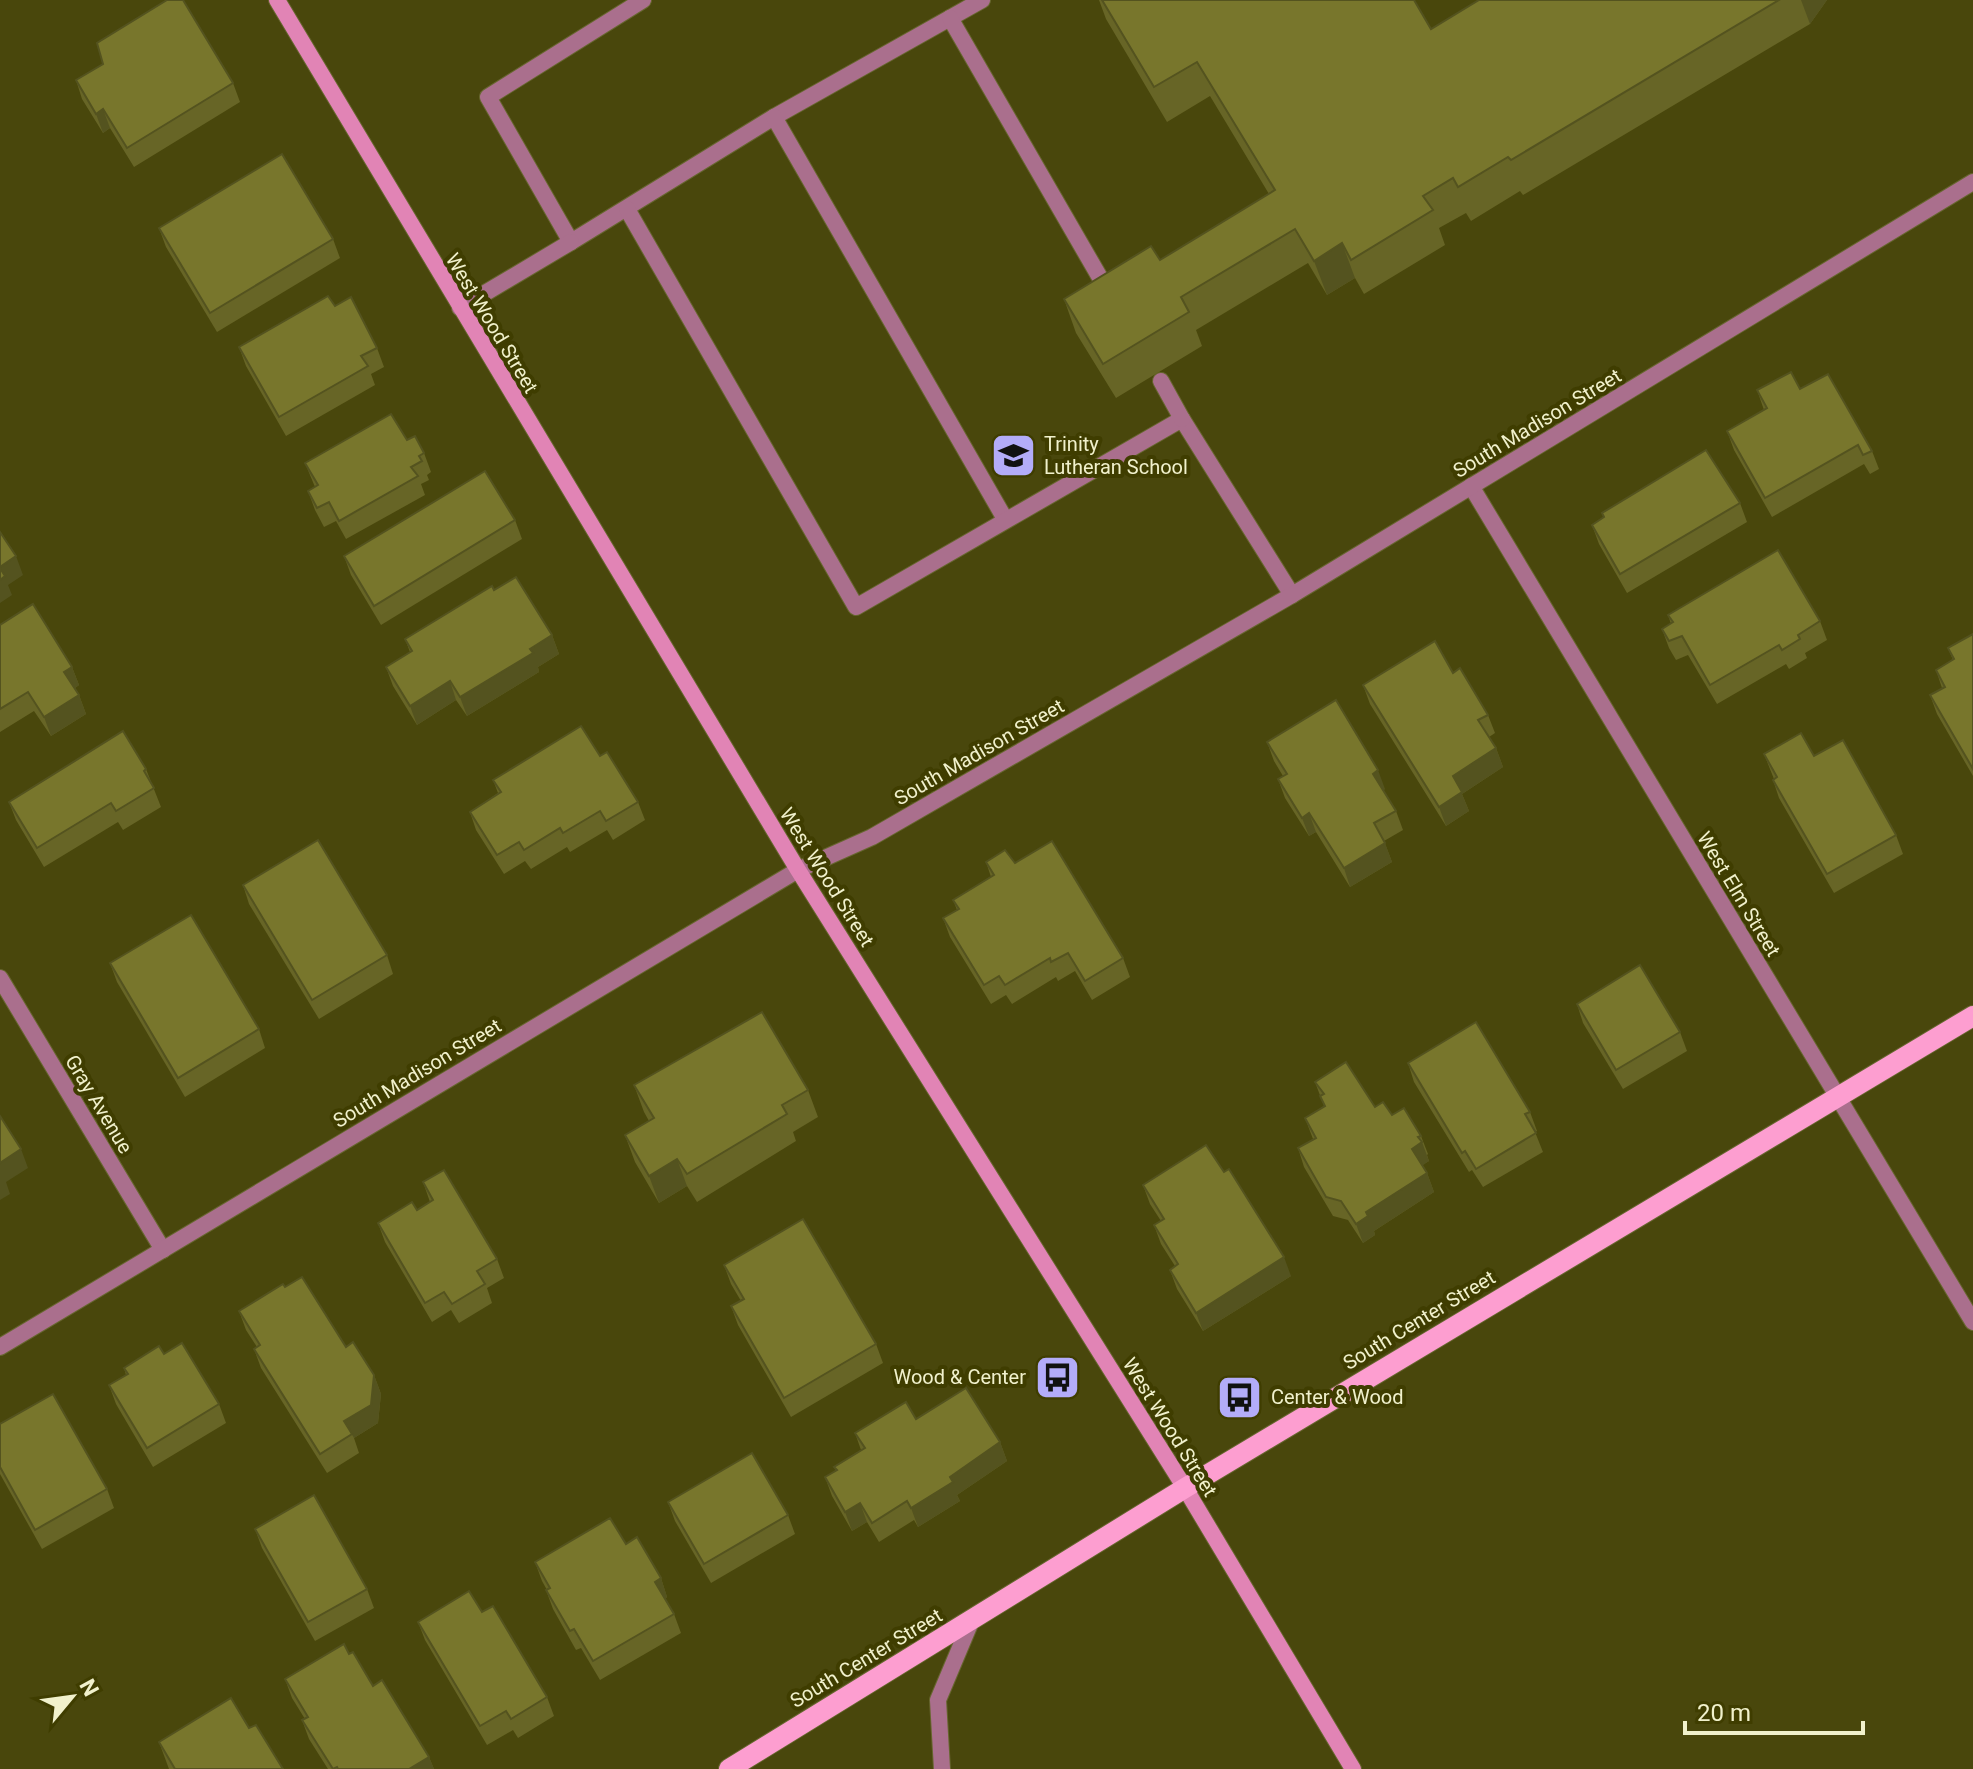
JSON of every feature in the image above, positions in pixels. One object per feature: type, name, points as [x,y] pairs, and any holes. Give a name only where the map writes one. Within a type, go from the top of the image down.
[{"type":"main road","name":"South Center Street","points":[[729,1769],[970,1624],[1185,1488],[1973,1016]]},
{"type":"street","name":"West Wood Street","points":[[277,0],[798,870],[1185,1488],[1353,1769]]},
{"type":"street","points":[[571,242],[488,97],[643,0]]},
{"type":"street","points":[[460,308],[774,117],[982,0]]},
{"type":"street","points":[[950,18],[1115,303]]},
{"type":"street","points":[[774,117],[1005,519]]},
{"type":"street","name":"South Madison Street","points":[[0,1347],[798,870],[872,837],[1292,595],[1973,182]]},
{"type":"street","points":[[627,209],[856,607],[1182,419]]},
{"type":"street","points":[[1161,381],[1292,595]]},
{"type":"street","name":"West Elm Street","points":[[1471,486],[1973,1322]]},
{"type":"street","name":"Gray Avenue","points":[[0,978],[163,1250]]},
{"type":"street","points":[[942,1769],[938,1700],[970,1624]]},
{"type":"building","points":[[167,0],[183,0],[233,83],[127,148],[103,109],[96,114],[76,80],[103,64],[97,43]]},
{"type":"building","points":[[1102,0],[1414,0],[1431,29],[1479,0],[1779,0],[1511,160],[1508,157],[1458,187],[1453,178],[1423,196],[1433,210],[1351,260],[1342,243],[1314,261],[1295,229],[1181,297],[1189,312],[1103,364],[1064,299],[1151,246],[1160,260],[1275,190],[1197,62],[1154,87]]},
{"type":"building","points":[[282,154],[333,239],[210,313],[159,228]]},
{"type":"building","points":[[328,296],[335,306],[351,297],[377,348],[361,356],[368,366],[279,417],[239,347]]},
{"type":"building","points":[[1791,372],[1800,389],[1828,374],[1872,451],[1863,455],[1858,445],[1765,498],[1727,431],[1767,408],[1757,390]]},
{"type":"building","points":[[391,414],[407,440],[415,436],[424,453],[419,456],[422,461],[411,467],[418,476],[339,521],[329,502],[317,508],[308,491],[318,485],[305,463]]},
{"type":"building","points":[[1706,450],[1740,503],[1620,574],[1592,525],[1604,517],[1602,513]]},
{"type":"building","points":[[485,471],[515,520],[374,606],[344,556]]},
{"type":"building","points":[[0,532],[16,556],[0,567]]},
{"type":"building","points":[[1778,550],[1820,621],[1782,650],[1779,645],[1710,685],[1682,636],[1669,641],[1662,629],[1673,622],[1668,615]]},
{"type":"building","points":[[516,577],[552,635],[530,649],[533,653],[460,697],[450,681],[410,706],[386,667],[412,651],[405,639],[492,586],[494,590]]},
{"type":"building","points":[[33,604],[72,667],[64,672],[79,695],[44,717],[28,692],[0,709],[0,625]]},
{"type":"building","points":[[1973,634],[1973,769],[1930,695],[1945,687],[1936,670],[1954,659],[1948,648]]},
{"type":"building","points":[[1435,641],[1453,673],[1460,668],[1488,715],[1478,720],[1496,748],[1453,776],[1462,792],[1439,807],[1363,685]]},
{"type":"building","points":[[1336,700],[1378,770],[1373,774],[1396,811],[1374,823],[1385,843],[1344,868],[1309,813],[1302,818],[1278,779],[1287,774],[1267,742]]},
{"type":"building","points":[[581,726],[600,756],[607,752],[638,802],[606,821],[600,811],[563,833],[560,828],[524,850],[519,842],[497,855],[470,812],[501,792],[493,780]]},
{"type":"building","points":[[123,731],[154,788],[116,811],[111,803],[37,848],[9,802]]},
{"type":"building","points":[[1801,733],[1814,756],[1843,740],[1896,835],[1827,874],[1773,780],[1777,777],[1764,754]]},
{"type":"building","points":[[318,840],[387,955],[312,1000],[243,885]]},
{"type":"building","points":[[1052,841],[1123,958],[1085,981],[1068,953],[1051,962],[1050,958],[1005,985],[999,976],[984,985],[943,918],[959,909],[953,900],[994,875],[986,862],[1005,850],[1015,863]]},
{"type":"building","points":[[191,915],[259,1029],[178,1078],[110,963]]},
{"type":"building","points":[[1640,965],[1680,1032],[1616,1070],[1577,1004]]},
{"type":"building","points":[[762,1012],[808,1090],[782,1105],[787,1114],[687,1174],[677,1159],[649,1176],[625,1135],[654,1118],[634,1085]]},
{"type":"building","points":[[1476,1022],[1530,1112],[1525,1114],[1536,1133],[1476,1169],[1465,1151],[1462,1153],[1408,1063]]},
{"type":"building","points":[[1346,1062],[1375,1107],[1383,1102],[1392,1115],[1404,1108],[1421,1136],[1418,1137],[1422,1142],[1412,1149],[1427,1173],[1366,1212],[1368,1216],[1356,1224],[1341,1201],[1326,1197],[1298,1148],[1316,1138],[1305,1118],[1325,1106],[1320,1096],[1324,1094],[1315,1082]]},
{"type":"building","points":[[0,1116],[21,1149],[0,1163]]},
{"type":"building","points":[[1206,1145],[1224,1172],[1229,1169],[1284,1257],[1196,1313],[1170,1270],[1178,1264],[1154,1225],[1164,1219],[1143,1185]]},
{"type":"building","points":[[444,1170],[497,1259],[477,1271],[485,1284],[452,1304],[444,1292],[425,1303],[378,1223],[412,1202],[417,1210],[433,1200],[423,1182]]},
{"type":"building","points":[[803,1219],[876,1344],[784,1398],[731,1306],[744,1299],[724,1265]]},
{"type":"building","points":[[302,1277],[346,1347],[353,1342],[374,1375],[371,1405],[344,1421],[352,1434],[320,1454],[254,1349],[260,1345],[239,1311],[283,1284],[285,1287]]},
{"type":"building","points":[[182,1343],[219,1404],[147,1448],[109,1385],[128,1374],[124,1368],[159,1346],[164,1354]]},
{"type":"building","points":[[966,1388],[1000,1442],[950,1477],[953,1482],[911,1508],[907,1501],[872,1523],[860,1503],[845,1512],[825,1477],[837,1470],[834,1467],[865,1448],[855,1433],[906,1402],[916,1419]]},
{"type":"building","points":[[53,1394],[107,1489],[35,1530],[0,1467],[0,1424]]},
{"type":"building","points":[[752,1453],[788,1515],[704,1564],[668,1502]]},
{"type":"building","points":[[314,1495],[367,1589],[308,1622],[255,1529]]},
{"type":"building","points":[[610,1518],[626,1544],[637,1537],[661,1578],[655,1582],[674,1614],[593,1661],[574,1629],[570,1631],[546,1590],[550,1588],[535,1562]]},
{"type":"building","points":[[469,1591],[482,1612],[493,1606],[547,1697],[511,1719],[506,1711],[480,1726],[418,1622]]},
{"type":"building","points":[[344,1644],[349,1654],[353,1652],[373,1686],[382,1680],[429,1757],[409,1769],[333,1769],[302,1720],[308,1717],[285,1679]]},
{"type":"building","points":[[231,1698],[249,1728],[256,1725],[283,1769],[175,1769],[159,1742]]},
{"type":"place","name":"Trinity Lutheran School","points":[[1013,456]]},
{"type":"place","name":"Wood & Center","points":[[1057,1377]]},
{"type":"place","name":"Center & Wood","points":[[1240,1397]]}]
